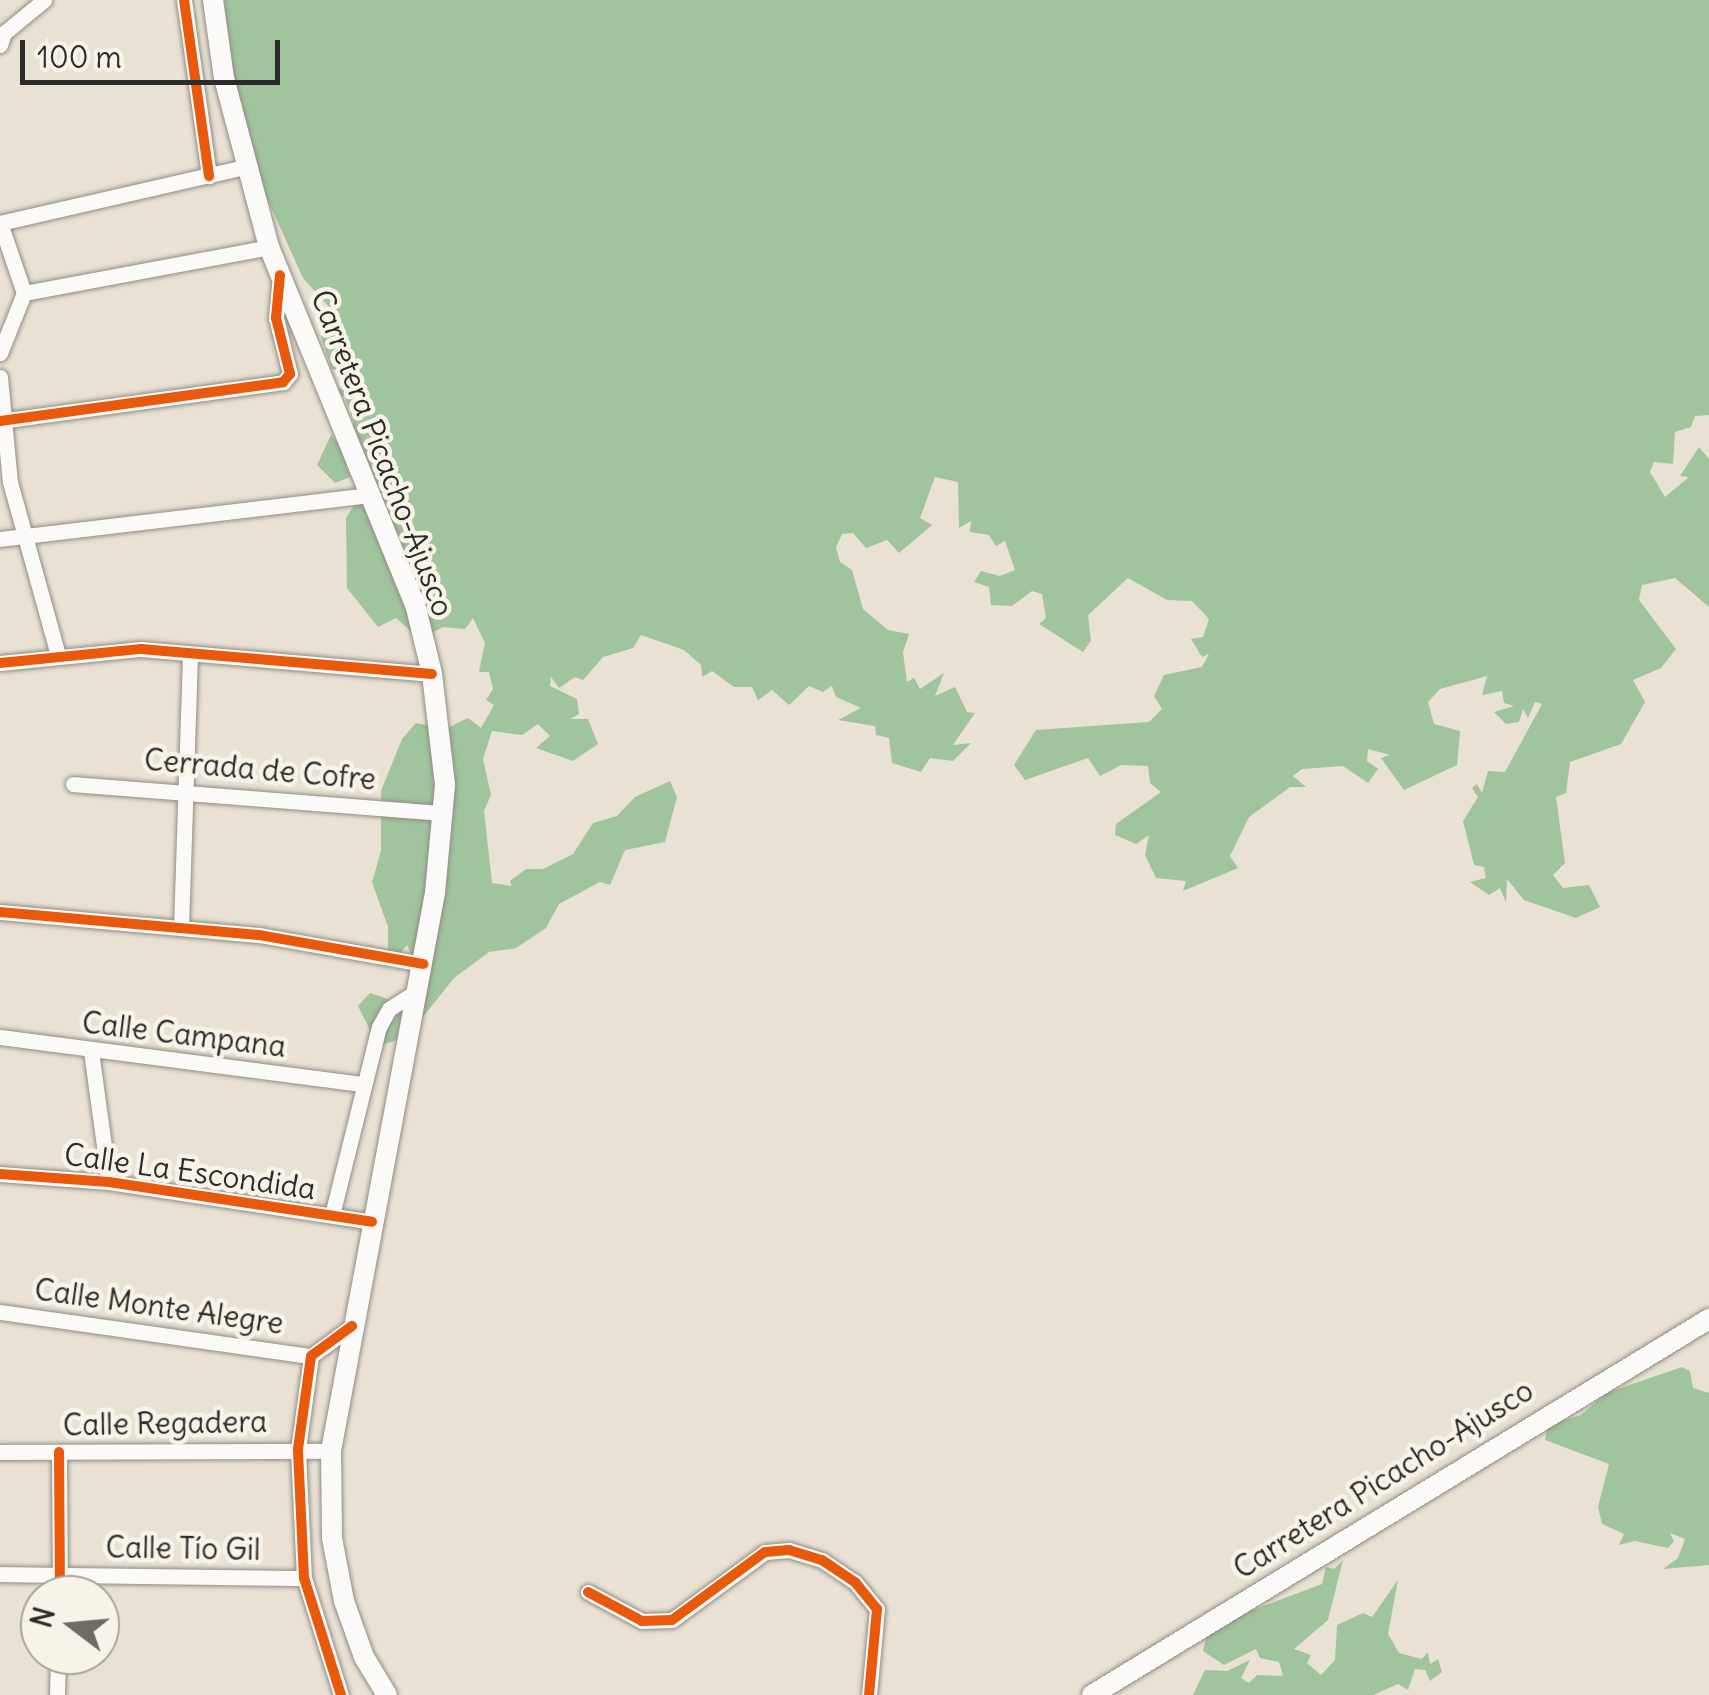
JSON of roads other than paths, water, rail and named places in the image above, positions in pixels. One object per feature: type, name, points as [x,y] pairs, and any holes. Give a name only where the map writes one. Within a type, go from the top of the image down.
[{"type":"main road","name":"Carretera Picacho-Ajusco","points":[[213,0],[213,22],[224,78],[244,166],[269,247],[415,604],[432,674],[442,813],[422,964],[331,1451],[332,1538],[344,1601],[364,1657],[387,1695]]},
{"type":"main road","name":"Carretera Picacho-Ajusco","points":[[1092,1695],[1709,1319]]},
{"type":"street","points":[[0,45],[4,33],[44,0]]},
{"type":"street","points":[[184,0],[192,84],[209,176]]},
{"type":"street","points":[[184,26],[213,22]]},
{"type":"street","points":[[192,84],[224,78]]},
{"type":"street","points":[[0,352],[24,293],[0,223],[244,166]]},
{"type":"street","points":[[24,293],[269,247]]},
{"type":"street","points":[[2,421],[284,382],[290,374],[276,318],[280,275]]},
{"type":"street","points":[[0,377],[10,482],[31,539],[58,655]]},
{"type":"street","points":[[0,539],[31,539],[370,495]]},
{"type":"street","points":[[0,663],[141,649],[432,674]]},
{"type":"street","points":[[181,927],[190,654]]},
{"type":"street","name":"Cerrada de Cofre","points":[[73,784],[183,788],[442,813]]},
{"type":"street","points":[[0,912],[181,927],[422,964]]},
{"type":"street","points":[[332,1215],[360,1084],[390,1009],[417,991]]},
{"type":"street","name":"Calle Campana","points":[[0,1038],[360,1084]]},
{"type":"street","points":[[92,1051],[109,1182]]},
{"type":"street","name":"Calle La Escondida","points":[[0,1174],[109,1182],[372,1222]]},
{"type":"street","name":"Calle Monte Alegre","points":[[0,1312],[311,1356]]},
{"type":"street","points":[[341,1695],[304,1578],[298,1449],[311,1356],[352,1326]]},
{"type":"street","name":"Calle Regadera","points":[[0,1452],[331,1451]]},
{"type":"street","points":[[59,1452],[61,1574]]},
{"type":"street","points":[[588,1592],[642,1621],[672,1620],[765,1552],[789,1550],[822,1560],[855,1582],[877,1609],[870,1695]]},
{"type":"street","name":"Calle Tío Gil","points":[[0,1574],[304,1578]]}]
